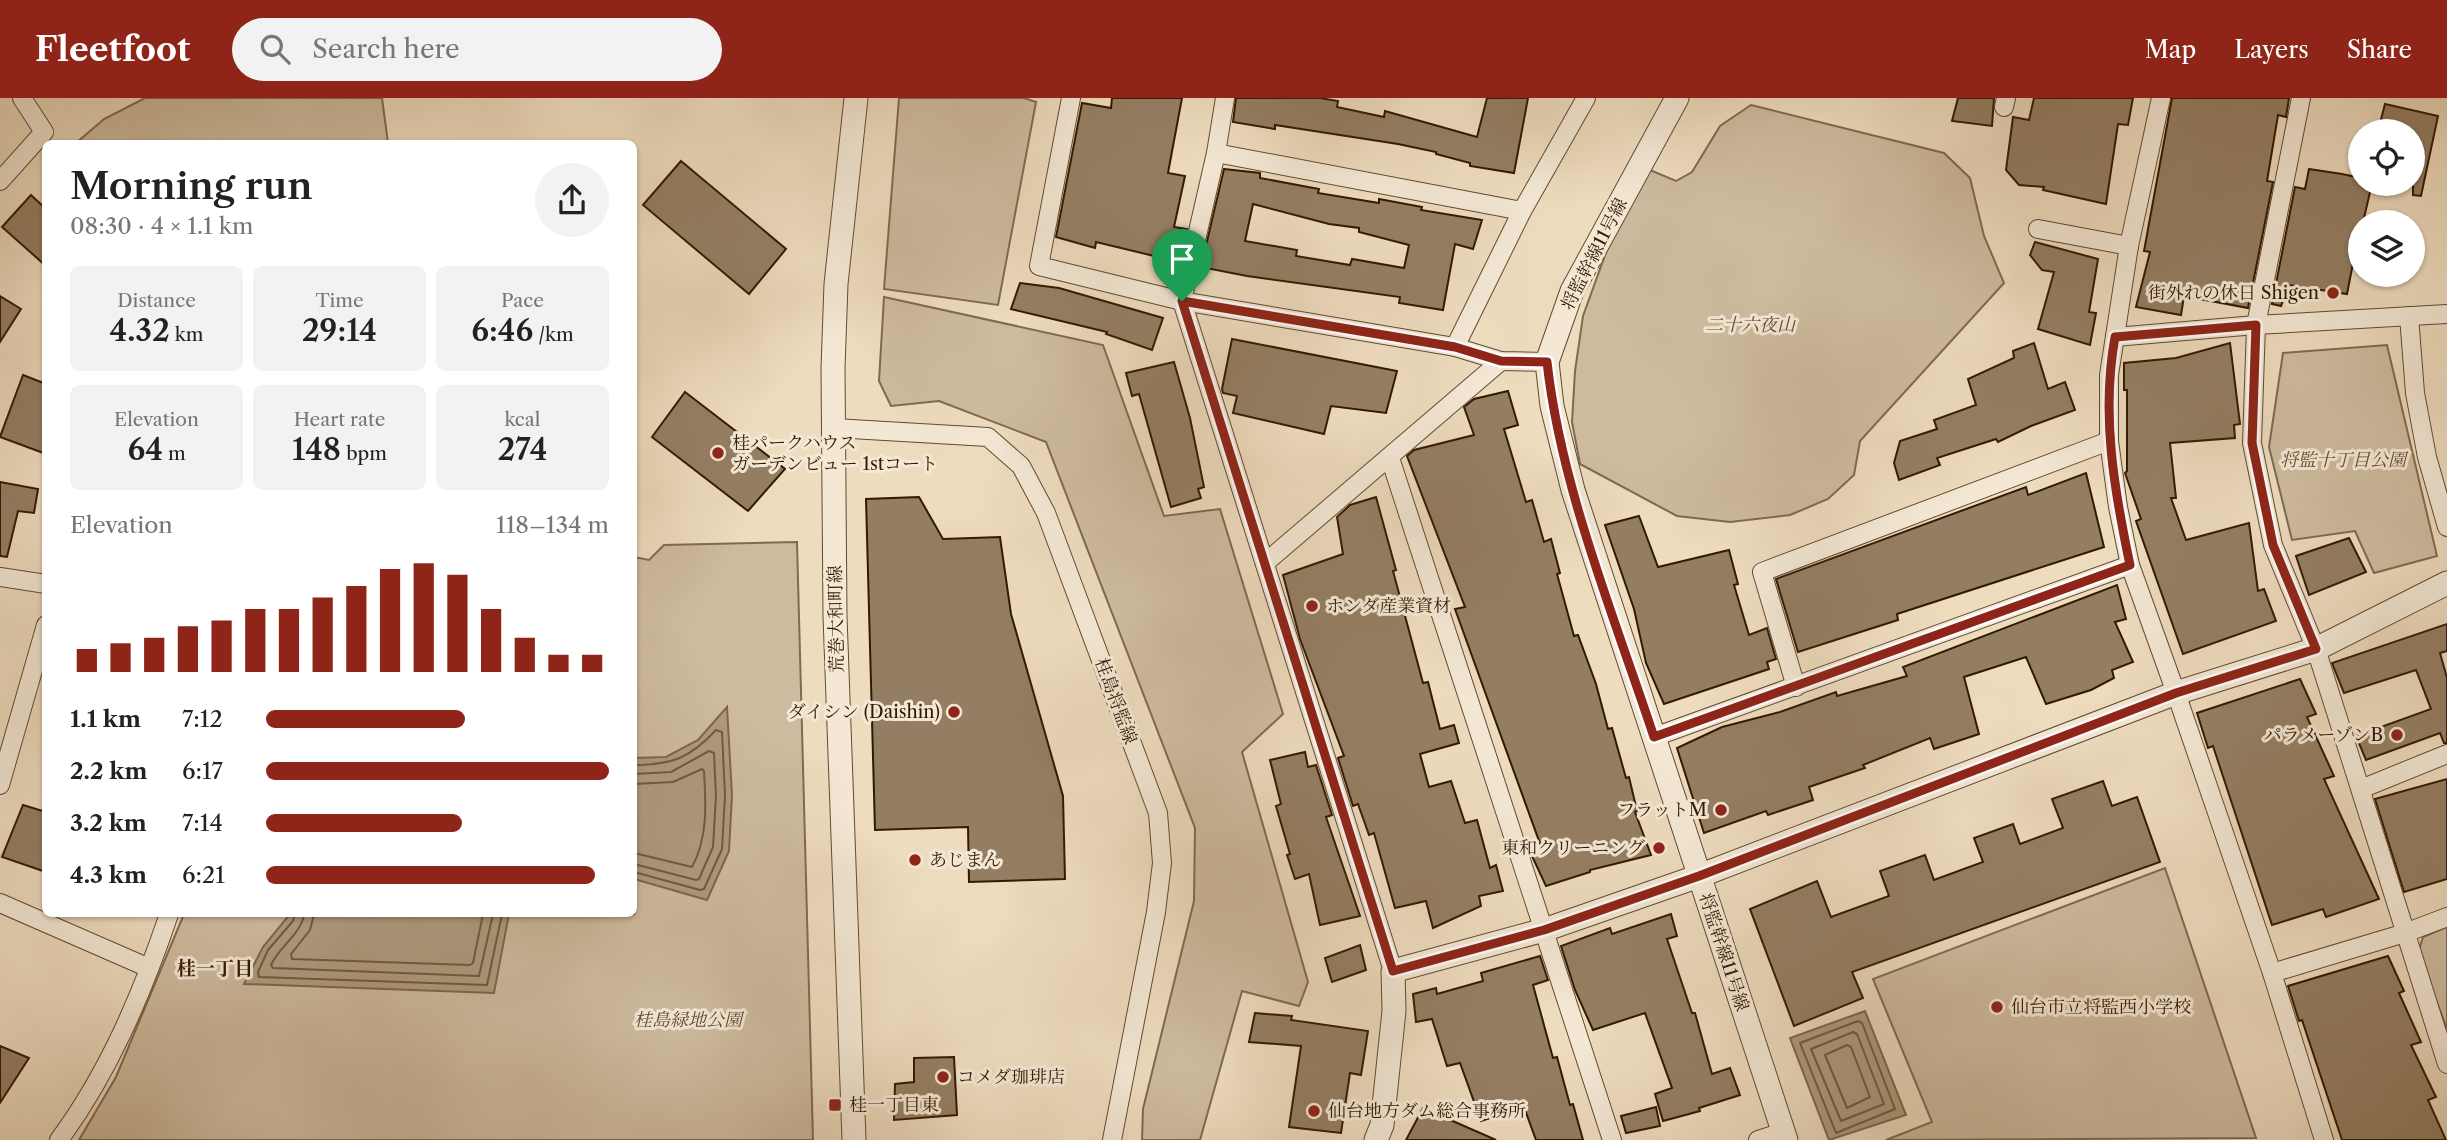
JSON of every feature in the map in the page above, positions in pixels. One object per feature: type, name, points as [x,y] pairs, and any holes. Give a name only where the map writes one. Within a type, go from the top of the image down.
[{"type":"street","points":[[0,181],[44,132],[22,98]]},
{"type":"street","name":"荒巻大和町線","points":[[854,1140],[835,616],[834,428],[836,284],[856,98]]},
{"type":"street","points":[[1071,98],[1039,266],[1182,301],[1455,347],[1501,361],[1547,362]]},
{"type":"street","points":[[1225,98],[1216,153],[1182,301],[1393,971],[1394,1011],[1382,1125],[1376,1140]]},
{"type":"street","points":[[1455,347],[1522,211],[1586,98]]},
{"type":"street","name":"将監幹線11号線","points":[[1677,98],[1572,291],[1547,362],[1552,406],[1573,490],[1784,1136]]},
{"type":"street","points":[[2161,98],[2129,246],[2109,375],[2109,442],[2118,507],[2130,565],[2272,973],[2324,1140]]},
{"type":"street","points":[[2301,98],[2256,325],[2252,443],[2273,545],[2316,649],[2447,1065]]},
{"type":"street","points":[[1216,153],[1522,211]]},
{"type":"street","points":[[2038,229],[2129,246]]},
{"type":"street","points":[[2115,337],[2256,325],[2447,314]]},
{"type":"street","points":[[2409,316],[2415,393],[2427,457],[2447,527]]},
{"type":"street","points":[[1265,563],[1501,361]]},
{"type":"street","name":"桂島将監線","points":[[834,428],[988,437],[1021,466],[1046,513],[1158,813],[1161,875],[1111,1131],[1112,1140]]},
{"type":"street","points":[[1796,687],[1762,572],[2109,442]]},
{"type":"street","points":[[1390,458],[1612,1140]]},
{"type":"street","points":[[1654,737],[2130,565]]},
{"type":"street","points":[[0,576],[42,583]]},
{"type":"street","points":[[1393,971],[1544,930],[1699,876],[2176,693],[2316,649],[2447,583]]},
{"type":"street","points":[[0,785],[42,640]]},
{"type":"street","points":[[2361,789],[2447,754]]},
{"type":"street","points":[[0,903],[149,968]]},
{"type":"street","points":[[59,1140],[90,1096],[113,1054],[168,917]]},
{"type":"street","points":[[2272,973],[2405,933],[2447,917]]},
{"type":"street","points":[[1758,1140],[1784,1136]]},
{"type":"green space","points":[[145,98],[382,98],[388,140],[80,140],[104,119]]},
{"type":"green space","points":[[899,98],[1024,98],[1036,102],[998,305],[884,289]]},
{"type":"green space","name":"二十六夜山","points":[[1751,105],[1944,153],[1970,178],[1984,236],[2004,283],[1860,441],[1854,475],[1828,499],[1790,515],[1730,522],[1677,516],[1580,464],[1572,422],[1575,371],[1583,316],[1612,236],[1650,170],[1676,181],[1692,172],[1720,126]]},
{"type":"green space","points":[[884,297],[1103,345],[1164,516],[1220,509],[1283,714],[1242,752],[1308,982],[1299,1006],[1242,991],[1200,1140],[1142,1140],[1143,1109],[1194,901],[1195,828],[1046,442],[939,401],[891,406],[879,381]]},
{"type":"green space","name":"将監十丁目公園","points":[[2387,345],[2437,556],[2374,573],[2355,531],[2292,540],[2269,447],[2283,353]]},
{"type":"green space","name":"桂島緑地公園","points":[[797,542],[813,1140],[79,1140],[116,1077],[183,917],[637,917],[637,558],[649,560],[664,545]]},
{"type":"green space","points":[[2165,868],[2256,1138],[1886,1140],[1932,1122],[1873,979]]},
{"type":"green space","points":[[2447,927],[2447,1029],[2418,953],[2423,937]]},
{"type":"water","points":[[727,707],[732,795],[729,851],[707,900],[637,880],[637,758],[666,757],[698,740]]},
{"type":"water","points":[[288,917],[508,917],[494,993],[244,984],[263,947]]},
{"type":"water","points":[[1865,1011],[1906,1115],[1829,1140],[1790,1038]]},
{"type":"building","points":[[1112,98],[1182,98],[1168,173],[1185,176],[1174,227],[1187,229],[1179,262],[1096,242],[1095,248],[1056,237],[1082,103],[1111,108]]},
{"type":"building","points":[[1236,98],[1320,98],[1338,101],[1337,107],[1384,117],[1385,111],[1477,137],[1487,98],[1528,98],[1514,173],[1470,166],[1470,163],[1436,152],[1398,144],[1275,125],[1275,129],[1233,122]]},
{"type":"building","points":[[1958,98],[1994,98],[1992,126],[1952,121]]},
{"type":"building","points":[[2034,98],[2133,98],[2128,125],[2118,124],[2106,204],[2043,190],[2044,187],[2019,185],[2006,170],[2013,117],[2029,120]]},
{"type":"building","points":[[2172,98],[2289,98],[2286,117],[2278,115],[2267,181],[2273,182],[2248,308],[2184,296],[2181,315],[2136,307],[2150,252],[2144,251]]},
{"type":"building","points":[[2385,104],[2438,116],[2425,177],[2425,119],[2381,119]]},
{"type":"building","points":[[681,161],[786,249],[749,294],[643,205]]},
{"type":"building","points":[[1224,169],[1260,173],[1260,178],[1319,189],[1318,193],[1379,203],[1379,199],[1422,207],[1421,210],[1482,220],[1473,249],[1455,244],[1443,310],[1399,303],[1400,297],[1201,267]],"holes":[[[1253,204],[1329,224],[1359,228],[1359,232],[1409,245],[1404,268],[1352,259],[1350,265],[1296,256],[1297,250],[1245,241]]]},
{"type":"building","points":[[2309,169],[2348,175],[2348,196],[2369,196],[2366,210],[2348,210],[2347,294],[2289,285],[2281,306],[2272,304],[2295,187],[2305,189]]},
{"type":"building","points":[[31,195],[42,205],[42,262],[2,227]]},
{"type":"building","points":[[2035,242],[2098,259],[2089,312],[2096,313],[2090,345],[2038,329],[2054,272],[2042,270],[2030,255]]},
{"type":"building","points":[[1020,283],[1059,288],[1163,318],[1152,350],[1106,334],[1107,332],[1011,309]]},
{"type":"building","points":[[0,296],[21,309],[0,342]]},
{"type":"building","points":[[1232,339],[1397,371],[1386,413],[1331,406],[1324,434],[1233,413],[1237,396],[1223,393],[1222,389]]},
{"type":"building","points":[[2034,343],[2048,389],[2065,382],[2075,410],[2031,426],[1998,442],[1996,439],[1937,458],[1940,465],[1899,480],[1894,463],[1900,441],[1937,429],[1934,420],[1976,405],[1968,379],[2014,358],[2013,351]]},
{"type":"building","points":[[2230,343],[2240,424],[2234,425],[2235,438],[2170,443],[2176,498],[2171,498],[2186,540],[2249,523],[2258,591],[2264,589],[2276,621],[2183,654],[2136,521],[2141,519],[2125,473],[2127,390],[2124,390],[2124,363],[2176,358]]},
{"type":"building","points":[[1174,362],[1190,418],[1204,487],[1198,489],[1201,498],[1171,507],[1139,394],[1132,396],[1126,373]]},
{"type":"building","points":[[23,375],[42,382],[42,453],[0,437]]},
{"type":"building","points":[[1508,391],[1518,425],[1504,429],[1526,502],[1532,500],[1544,542],[1551,539],[1560,573],[1557,574],[1574,636],[1578,635],[1596,684],[1608,729],[1612,728],[1626,778],[1629,777],[1637,811],[1635,812],[1651,855],[1590,870],[1546,886],[1532,856],[1543,852],[1455,609],[1465,607],[1407,456],[1414,450],[1474,435],[1464,407],[1474,399]]},
{"type":"building","name":"桂パークハウス ガーデンビュー 1stコート","points":[[685,392],[785,469],[748,511],[652,437]]},
{"type":"building","points":[[2086,473],[2104,547],[1897,614],[1898,620],[1798,652],[1776,579],[2026,487],[2028,495]]},
{"type":"building","points":[[0,482],[38,489],[34,513],[18,511],[7,557],[0,556]]},
{"type":"building","points":[[919,497],[943,539],[1000,537],[1011,614],[1063,796],[1065,879],[969,882],[968,827],[875,830],[866,499]]},
{"type":"building","points":[[1376,497],[1423,683],[1428,682],[1440,729],[1454,725],[1459,743],[1420,754],[1429,787],[1451,781],[1465,823],[1477,820],[1490,868],[1496,865],[1503,891],[1479,896],[1481,906],[1433,928],[1426,901],[1395,908],[1374,833],[1369,835],[1358,804],[1353,806],[1338,758],[1344,756],[1300,639],[1283,575],[1343,554],[1337,517],[1350,505]]},
{"type":"building","points":[[1639,516],[1658,567],[1729,550],[1738,584],[1734,585],[1749,635],[1767,628],[1776,659],[1767,662],[1769,669],[1664,704],[1646,663],[1634,609],[1605,525]]},
{"type":"building","points":[[2349,538],[2366,572],[2309,595],[2296,556]]},
{"type":"building","points":[[2117,585],[2126,619],[2115,622],[2133,662],[2112,670],[2114,678],[2091,690],[2046,704],[2026,657],[1964,677],[1979,734],[1934,749],[1930,738],[1863,765],[1865,768],[1809,787],[1813,800],[1768,815],[1766,811],[1704,833],[1677,748],[1722,727],[1780,712],[1836,692],[1837,696],[1907,676],[1903,667]]},
{"type":"building","points":[[2447,624],[2447,651],[2440,653],[2447,678],[2447,743],[2444,743],[2440,733],[2366,760],[2356,736],[2431,709],[2416,670],[2344,693],[2332,663]]},
{"type":"building","points":[[2300,679],[2316,714],[2307,717],[2334,776],[2324,779],[2379,899],[2326,917],[2323,909],[2272,925],[2213,746],[2208,748],[2197,713]]},
{"type":"building","points":[[1305,752],[1308,767],[1316,765],[1332,815],[1326,817],[1360,916],[1320,925],[1309,874],[1295,879],[1287,855],[1290,854],[1276,806],[1281,804],[1270,760]]},
{"type":"building","points":[[2447,779],[2447,879],[2404,892],[2375,799]]},
{"type":"building","points":[[2103,781],[2112,806],[2137,797],[2160,862],[1852,972],[1863,998],[1794,1026],[1750,909],[1817,881],[1831,917],[1889,896],[1880,871],[1925,855],[1934,880],[1983,862],[1974,838],[2013,824],[2020,844],[2063,828],[2052,799]]},
{"type":"building","points":[[23,805],[42,811],[42,871],[2,857]]},
{"type":"building","points":[[1671,914],[1677,936],[1667,939],[1692,1013],[1695,1013],[1712,1074],[1730,1068],[1740,1095],[1699,1108],[1700,1111],[1663,1121],[1655,1094],[1672,1088],[1645,1013],[1593,1030],[1575,990],[1561,946],[1610,928],[1612,934]]},
{"type":"building","points":[[1360,945],[1366,970],[1332,982],[1325,958]]},
{"type":"building","points":[[1540,956],[1548,980],[1533,985],[1553,1058],[1557,1057],[1583,1140],[1536,1140],[1524,1107],[1481,1121],[1460,1063],[1447,1066],[1432,1019],[1416,1022],[1413,994],[1436,988],[1437,994],[1483,981],[1481,973]]},
{"type":"building","points":[[2388,956],[2404,991],[2399,993],[2421,1042],[2411,1045],[2436,1097],[2428,1100],[2446,1140],[2342,1140],[2302,1020],[2299,1021],[2288,986]]},
{"type":"building","points":[[1255,1013],[1292,1016],[1291,1020],[1368,1031],[1361,1075],[1350,1073],[1341,1133],[1289,1127],[1301,1046],[1249,1042]]},
{"type":"building","points":[[0,1046],[29,1058],[0,1103]]},
{"type":"building","points":[[954,1057],[957,1115],[894,1120],[895,1084],[914,1082],[914,1058]]},
{"type":"building","points":[[1656,1107],[1660,1126],[1626,1133],[1621,1116]]},
{"type":"building","points":[[1423,1108],[1496,1140],[1406,1140]]},
{"type":"place","name":"街外れの休日 Shigen","points":[[2333,293]]},
{"type":"place","name":"桂パークハウス ガーデンビュー 1stコート","points":[[718,453]]},
{"type":"place","name":"ホンダ産業資材","points":[[1312,606]]},
{"type":"place","name":"ダイシン (Daishin)","points":[[954,712]]},
{"type":"place","name":"パラメーゾンB","points":[[2397,735]]},
{"type":"place","name":"フラットM","points":[[1721,810]]},
{"type":"place","name":"東和クリーニング","points":[[1659,848]]},
{"type":"place","name":"あじまん","points":[[915,860]]},
{"type":"place","name":"仙台市立将監西小学校","points":[[1997,1007]]},
{"type":"place","name":"コメダ珈琲店","points":[[943,1077]]},
{"type":"place","name":"桂一丁目東","points":[[835,1105]]},
{"type":"place","name":"仙台地方ダム総合事務所","points":[[1314,1111]]},
{"type":"district","name":"桂一丁目","points":[[215,968]]},
{"type":"route","points":[[1182,301],[1455,347],[1501,361],[1547,362],[1552,406],[1573,490],[1654,737],[2130,565],[2109,442],[2109,375],[2115,337],[2256,325],[2252,443],[2273,545],[2316,649],[2176,693],[1699,876],[1544,930],[1393,971],[1182,301]]}]
